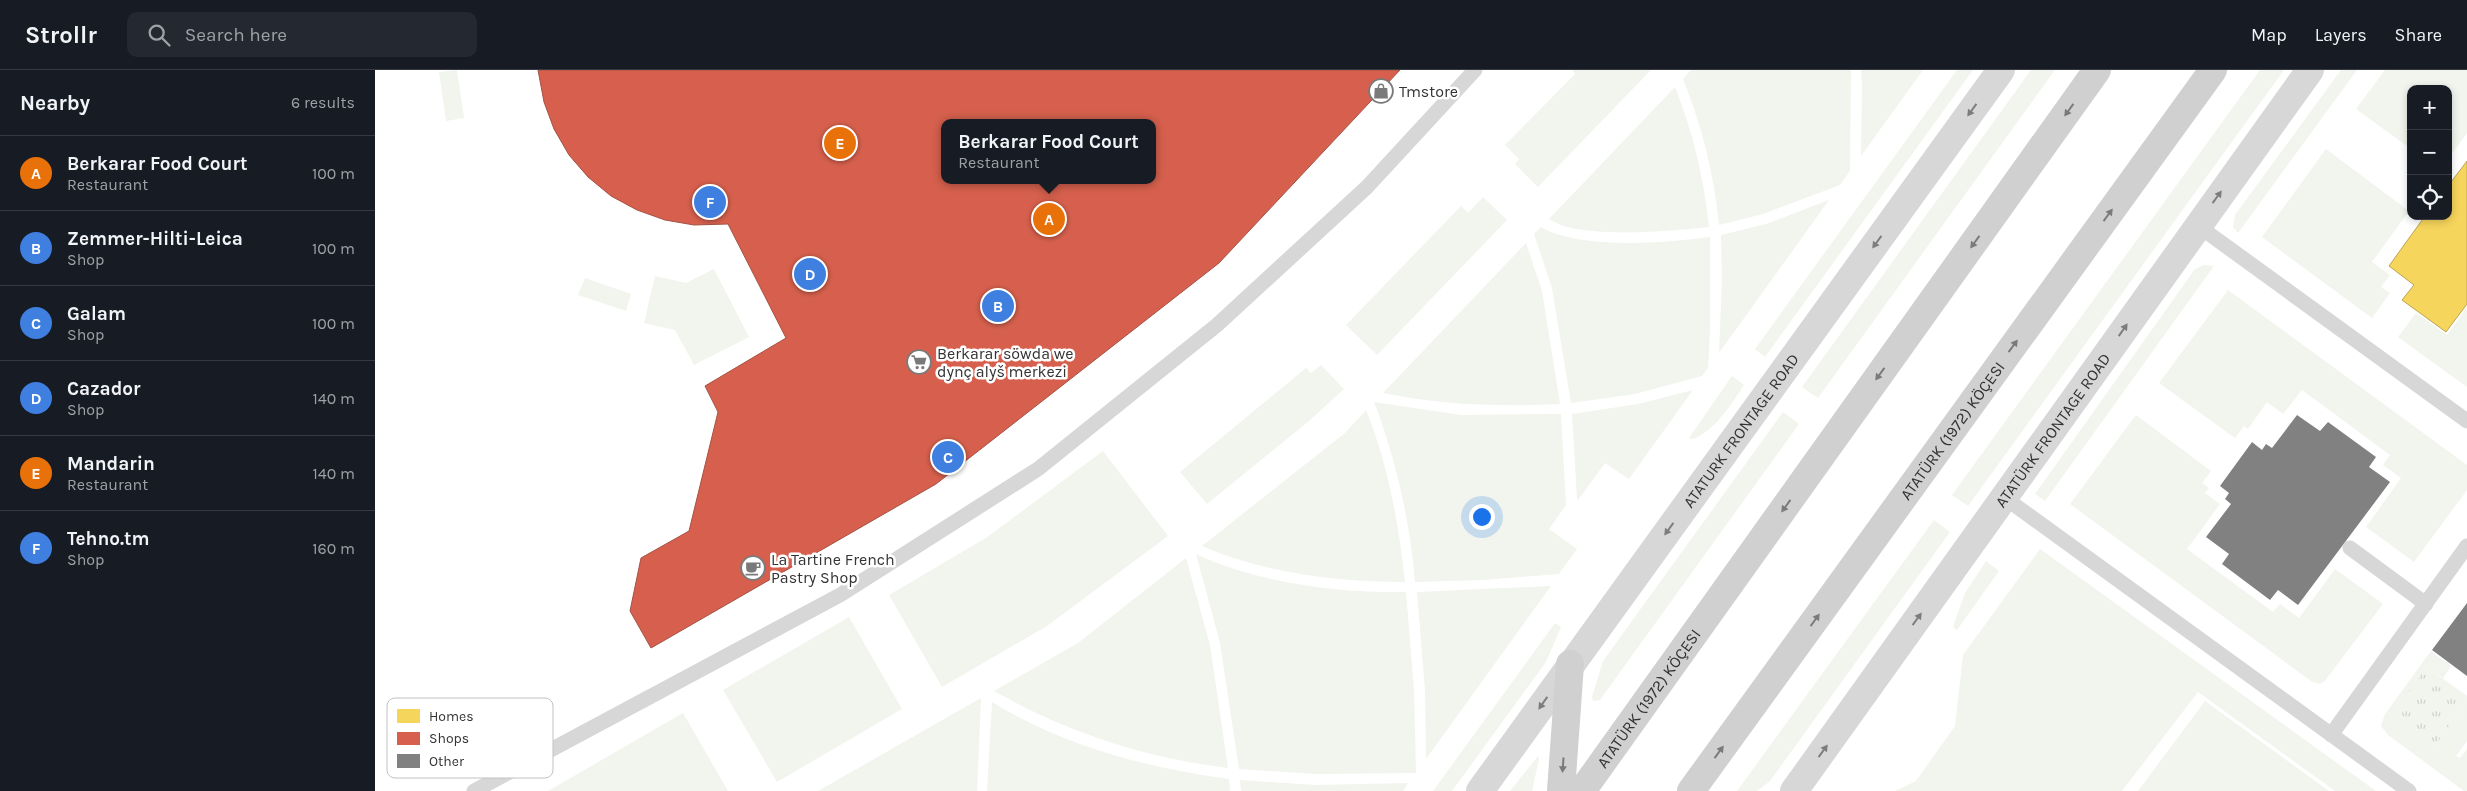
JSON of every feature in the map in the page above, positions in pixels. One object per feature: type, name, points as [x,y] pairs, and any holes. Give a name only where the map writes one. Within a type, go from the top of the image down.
[{"type":"main road","name":"ATATÜRK (1972) KÖÇESI","points":[[1582,791],[2097,70]]},
{"type":"main road","name":"ATATÜRK (1972) KÖÇESI","points":[[1691,791],[2213,70]]},
{"type":"main road","points":[[1561,791],[1570,664]]},
{"type":"street","name":"ATATURK FRONTAGE ROAD","points":[[1480,791],[2001,70]]},
{"type":"street","name":"ATATÜRK FRONTAGE ROAD","points":[[1794,791],[2005,498],[2197,225],[2310,70]]},
{"type":"lane","points":[[553,749],[840,595],[1038,469],[1217,325],[1367,187],[1475,70]]},
{"type":"lane","points":[[2197,225],[2467,421]]},
{"type":"lane","points":[[2005,498],[2409,791]]},
{"type":"lane","points":[[2331,735],[2467,546]]},
{"type":"lane","points":[[2350,548],[2426,604]]},
{"type":"lane","points":[[475,791],[499,778]]},
{"type":"green space","points":[[457,70],[464,118],[446,121],[439,72]]},
{"type":"green space","points":[[1572,70],[1651,70],[1538,187],[1515,164],[1519,159],[1505,145],[1575,74]]},
{"type":"green space","points":[[1691,70],[1851,70],[1850,171],[1840,185],[1763,214],[1719,225],[1714,187],[1706,150],[1696,114],[1683,79]]},
{"type":"green space","points":[[1861,70],[1923,70],[1861,156],[1862,82]]},
{"type":"green space","points":[[1957,70],[1973,70],[1765,357],[1755,349]]},
{"type":"green space","points":[[2031,70],[2055,70],[1818,398],[1802,387]]},
{"type":"green space","points":[[2260,70],[2284,70],[1968,506],[1952,495]]},
{"type":"green space","points":[[2341,70],[2357,70],[2238,233],[2233,227],[2235,215]]},
{"type":"green space","points":[[2385,70],[2467,70],[2467,133],[2452,154],[2452,85],[2407,85],[2407,146],[2356,109]]},
{"type":"green space","points":[[1675,87],[1697,156],[1709,227],[1650,232],[1603,232],[1563,226],[1549,219]]},
{"type":"green space","points":[[2326,149],[2407,210],[2407,214],[2372,262],[2390,275],[2381,287],[2390,293],[2372,318],[2262,237]]},
{"type":"green space","points":[[1483,197],[1507,220],[1377,355],[1346,325],[1461,206],[1468,213]]},
{"type":"green space","points":[[1829,200],[1719,353],[1722,280],[1721,235],[1766,224]]},
{"type":"green space","points":[[1541,227],[1558,234],[1600,242],[1647,243],[1710,237],[1708,368],[1702,376],[1635,394],[1571,403],[1552,288],[1534,234]]},
{"type":"green space","points":[[1526,243],[1542,291],[1560,404],[1449,403],[1383,393]]},
{"type":"green space","points":[[2204,265],[2214,266],[2045,501],[2035,494],[2195,269]]},
{"type":"green space","points":[[714,269],[749,337],[694,365],[675,330],[644,323],[655,276],[686,283]]},
{"type":"green space","points":[[585,278],[631,294],[626,311],[578,295]]},
{"type":"green space","points":[[2228,290],[2467,465],[2467,490],[2414,562],[2366,527],[2401,478],[2383,465],[2390,455],[2302,390],[2283,414],[2267,402],[2248,429],[2244,426],[2235,438],[2159,383]]},
{"type":"green space","points":[[2467,307],[2467,387],[2398,337],[2416,313],[2447,335]]},
{"type":"green space","points":[[1321,365],[1344,389],[1309,421],[1207,504],[1180,472],[1306,368],[1311,373]]},
{"type":"green space","points":[[1732,376],[1744,385],[1734,400],[1709,430],[1693,439],[1689,438]]},
{"type":"green space","points":[[1693,390],[1629,479],[1605,463],[1577,499],[1572,414],[1638,404]]},
{"type":"green space","points":[[1374,402],[1461,415],[1561,414],[1566,505],[1549,529],[1577,549],[1559,574],[1483,580],[1415,582],[1410,536],[1401,490]]},
{"type":"green space","points":[[1366,410],[1381,452],[1391,495],[1405,582],[1327,578],[1301,574],[1250,563],[1202,546],[1345,433]]},
{"type":"green space","points":[[1783,412],[1799,424],[1600,700],[1593,701],[1592,697],[1603,661]]},
{"type":"green space","points":[[2136,415],[2211,471],[2202,483],[2209,488],[2205,493],[2220,504],[2187,549],[2273,612],[2280,604],[2299,618],[2335,569],[2383,604],[2324,682],[2319,684],[2311,681],[2070,504]]},
{"type":"green space","points":[[1103,451],[1168,536],[1047,626],[942,687],[889,595],[986,538]]},
{"type":"green space","points":[[1934,520],[1950,532],[1770,781],[1757,791],[1737,791]]},
{"type":"green space","points":[[2040,549],[2376,791],[2335,791],[2198,692],[2122,791],[1895,791],[1916,781],[1955,726],[1963,655]]},
{"type":"green space","points":[[1196,554],[1245,572],[1299,584],[1353,591],[1406,592],[1414,690],[1416,773],[1316,774],[1239,769],[1220,643]]},
{"type":"green space","points":[[1186,558],[1210,645],[1228,768],[1167,758],[1107,741],[1049,719],[994,691],[1078,643]]},
{"type":"green space","points":[[1986,561],[1999,571],[1957,630],[1953,627],[1965,593]]},
{"type":"green space","points":[[1551,586],[1426,759],[1425,690],[1417,592]]},
{"type":"green space","points":[[849,617],[902,709],[777,782],[723,690]]},
{"type":"green space","points":[[1555,623],[1561,627],[1546,662],[1452,791],[1433,791]]},
{"type":"green space","points":[[2431,651],[2451,666],[2443,678],[2427,667],[2431,751],[2467,701],[2467,741],[2456,756],[2460,758],[2467,749],[2467,791],[2464,791],[2388,735],[2381,726],[2385,714]]},
{"type":"green space","points":[[2427,667],[2467,696],[2467,701],[2431,751],[2388,719]]},
{"type":"green space","points":[[981,698],[977,791],[818,791]]},
{"type":"green space","points":[[2205,701],[2329,791],[2138,791]]},
{"type":"green space","points":[[992,702],[1047,731],[1106,753],[1167,769],[1229,779],[1230,791],[987,791]]},
{"type":"green space","points":[[683,713],[728,791],[548,791]]},
{"type":"green space","points":[[1538,756],[1532,791],[1510,791]]},
{"type":"green space","points":[[1240,780],[1315,785],[1408,783],[1403,791],[1241,791]]},
{"type":"building: Homes","points":[[2467,161],[2467,304],[2446,332],[2402,300],[2414,285],[2389,266],[2422,220],[2452,220],[2452,181]]},
{"type":"building: Shops","name":"Berkarar söwda we dynç alyš merkezi","points":[[538,70],[1400,70],[1219,263],[936,484],[651,648],[630,611],[641,558],[689,531],[718,412],[705,386],[786,338],[728,224],[694,225],[665,220],[637,210],[611,196],[588,177],[569,155],[554,129],[544,102]]},
{"type":"building: Other","points":[[2297,415],[2320,431],[2328,422],[2376,457],[2369,467],[2390,482],[2298,605],[2278,590],[2270,600],[2222,564],[2229,554],[2206,537],[2231,504],[2225,499],[2229,493],[2220,486],[2252,442],[2262,450],[2266,444],[2272,448]]},
{"type":"building: Other","points":[[2467,603],[2467,676],[2432,650]]},
{"type":"place","name":"Tmstore","points":[[1381,91]]},
{"type":"place","name":"Mandarin","points":[[840,143]]},
{"type":"place","name":"Tehno.tm","points":[[710,202]]},
{"type":"place","name":"Berkarar Food Court","points":[[1049,219]]},
{"type":"place","name":"Cazador","points":[[810,274]]},
{"type":"place","name":"Zemmer-Hilti-Leica","points":[[998,306]]},
{"type":"place","name":"Berkarar söwda we dynç alyš merkezi","points":[[919,362]]},
{"type":"place","name":"Galam","points":[[948,457]]},
{"type":"place","name":"La Tartine French Pastry Shop","points":[[753,568]]}]
